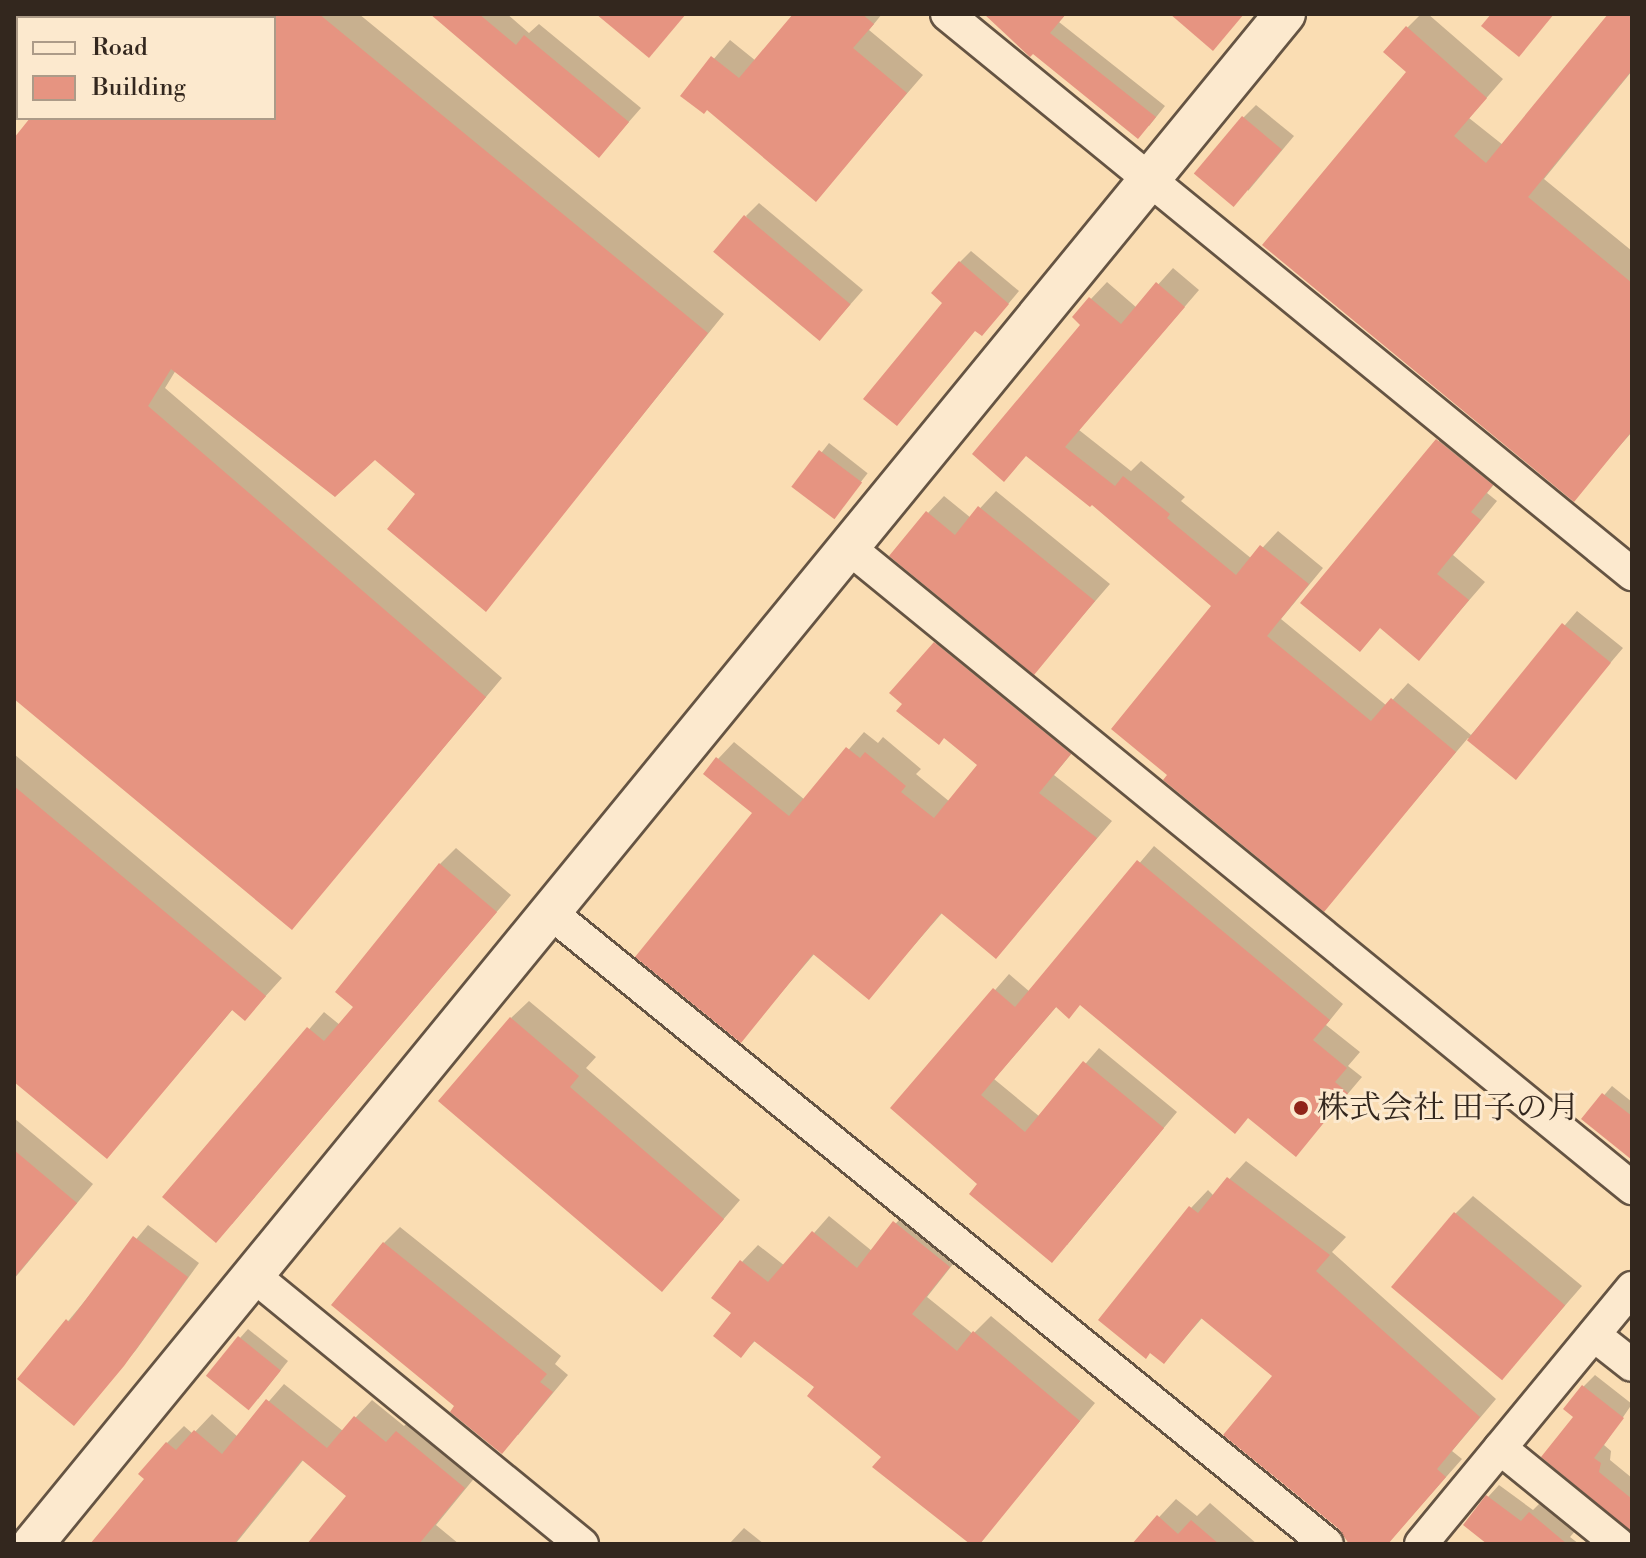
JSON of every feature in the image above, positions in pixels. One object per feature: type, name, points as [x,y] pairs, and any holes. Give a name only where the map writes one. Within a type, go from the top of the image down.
[{"type":"street","points":[[947,14],[1632,574]]},
{"type":"street","points":[[33,1544],[1285,14]]},
{"type":"street","points":[[848,547],[1632,1188]]},
{"type":"street","points":[[551,913],[1327,1544]]},
{"type":"street","points":[[254,1276],[582,1544]]},
{"type":"street","points":[[1421,1544],[1632,1288]]},
{"type":"street","points":[[1594,1335],[1632,1365]]},
{"type":"street","points":[[1500,1448],[1618,1544]]},
{"type":"building","points":[[319,14],[708,333],[486,612],[387,529],[415,494],[375,460],[335,497],[171,369],[148,406],[486,697],[292,930],[14,699],[14,138],[28,120],[276,120],[274,16]]},
{"type":"building","points":[[430,14],[479,14],[516,45],[524,35],[629,122],[599,158]]},
{"type":"building","points":[[596,14],[686,14],[649,58]]},
{"type":"building","points":[[793,14],[862,14],[874,24],[853,48],[907,93],[816,202],[707,110],[704,114],[680,96],[711,56],[739,78]]},
{"type":"building","points":[[984,14],[1066,14],[1050,33],[1156,117],[1138,139],[1033,54],[1030,57]]},
{"type":"building","points":[[1170,14],[1244,14],[1213,51]]},
{"type":"building","points":[[1491,14],[1554,14],[1519,57],[1481,26]]},
{"type":"building","points":[[1608,14],[1632,14],[1632,70],[1528,197],[1632,283],[1632,431],[1574,502],[1262,245],[1406,72],[1383,52],[1406,26],[1487,98],[1454,136],[1486,163]]},
{"type":"building","points":[[1242,116],[1282,149],[1234,207],[1194,173]]},
{"type":"building","points":[[744,215],[850,304],[820,341],[713,252]]},
{"type":"building","points":[[959,261],[1009,304],[982,336],[975,331],[897,426],[863,399],[942,303],[931,293]]},
{"type":"building","points":[[1156,282],[1185,307],[1065,447],[1115,486],[1123,476],[1170,514],[1167,518],[1236,575],[1260,545],[1309,584],[1267,636],[1371,721],[1391,698],[1456,752],[1324,912],[1163,780],[1167,775],[1111,729],[1211,606],[1092,505],[1090,507],[1026,456],[1004,482],[972,454],[1080,325],[1072,317],[1089,297],[1121,324]]},
{"type":"building","points":[[1436,439],[1493,485],[1471,512],[1481,520],[1437,574],[1469,600],[1419,661],[1380,628],[1360,652],[1300,603]]},
{"type":"building","points":[[819,450],[862,482],[834,519],[791,487]]},
{"type":"building","points":[[978,506],[1095,601],[1034,675],[889,556],[926,511],[955,535]]},
{"type":"building","points":[[1562,623],[1611,663],[1516,780],[1467,740]]},
{"type":"building","points":[[934,642],[1071,754],[1039,793],[1097,838],[996,959],[941,913],[869,1000],[813,954],[741,1043],[635,957],[752,813],[703,774],[716,757],[789,816],[846,747],[860,758],[865,752],[906,786],[901,792],[934,818],[977,765],[944,738],[939,745],[896,711],[902,704],[889,693]]},
{"type":"building","points":[[14,786],[266,996],[245,1021],[232,1010],[107,1159],[14,1082]]},
{"type":"building","points":[[1137,860],[1330,1020],[1313,1040],[1347,1068],[1335,1082],[1348,1093],[1296,1157],[1248,1118],[1235,1134],[1080,1005],[1069,1019],[1056,1007],[981,1095],[1025,1132],[1083,1061],[1164,1128],[1052,1263],[969,1194],[977,1184],[890,1108],[993,988],[1015,1007]]},
{"type":"building","points":[[439,863],[497,912],[216,1243],[162,1197],[307,1027],[324,1041],[353,1007],[335,992]]},
{"type":"building","points":[[510,1017],[579,1076],[570,1087],[724,1219],[662,1292],[438,1101]]},
{"type":"building","points":[[1602,1093],[1632,1116],[1632,1160],[1581,1119]]},
{"type":"building","points":[[14,1150],[77,1203],[14,1278]]},
{"type":"building","points":[[1227,1177],[1330,1255],[1316,1271],[1480,1417],[1437,1469],[1446,1477],[1388,1544],[1349,1544],[1339,1529],[1223,1435],[1272,1376],[1201,1318],[1164,1364],[1150,1353],[1146,1359],[1098,1320],[1189,1206],[1198,1213]]},
{"type":"building","points":[[1454,1212],[1565,1305],[1502,1380],[1391,1287]]},
{"type":"building","points":[[893,1221],[950,1267],[912,1314],[957,1351],[973,1331],[1080,1421],[980,1544],[970,1544],[872,1467],[881,1457],[807,1396],[814,1387],[754,1341],[741,1358],[713,1336],[731,1313],[711,1298],[740,1260],[768,1282],[812,1231],[857,1268]]},
{"type":"building","points":[[133,1236],[188,1277],[124,1366],[74,1426],[17,1379],[66,1319],[69,1322]]},
{"type":"building","points":[[383,1242],[547,1374],[540,1382],[553,1392],[502,1454],[450,1412],[454,1406],[331,1305]]},
{"type":"building","points":[[238,1336],[281,1371],[249,1410],[206,1376]]},
{"type":"building","points":[[1582,1385],[1624,1418],[1594,1458],[1601,1463],[1599,1472],[1632,1499],[1632,1532],[1541,1457],[1573,1417],[1563,1409]]},
{"type":"building","points":[[266,1399],[327,1448],[354,1416],[386,1442],[396,1431],[465,1488],[419,1544],[307,1544],[346,1496],[302,1460],[234,1544],[90,1544],[144,1479],[138,1474],[166,1442],[176,1450],[194,1430],[222,1454]]},
{"type":"building","points":[[1486,1495],[1521,1521],[1529,1512],[1567,1544],[1487,1544],[1463,1525]]},
{"type":"building","points":[[1157,1515],[1178,1534],[1191,1520],[1219,1544],[1132,1544]]},
{"type":"place","name":"株式会社 田子の月","points":[[1301,1108]]}]
